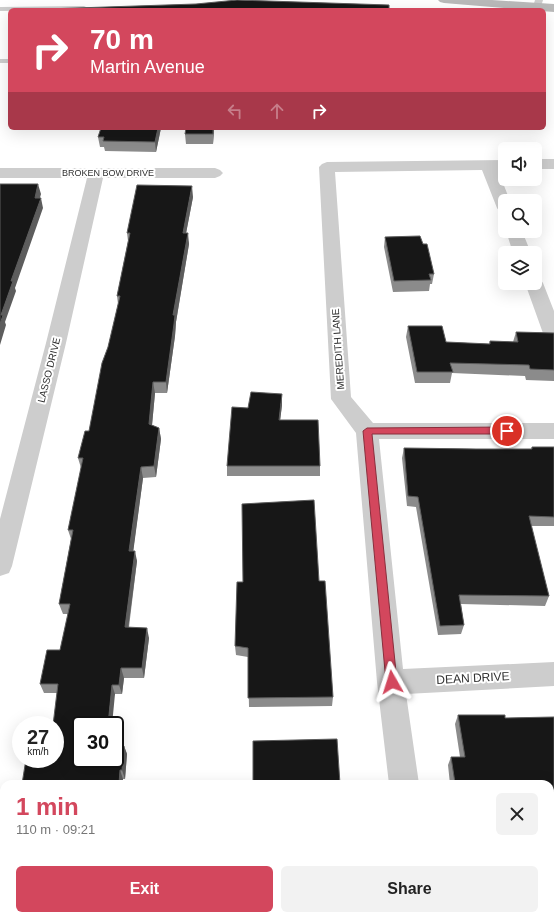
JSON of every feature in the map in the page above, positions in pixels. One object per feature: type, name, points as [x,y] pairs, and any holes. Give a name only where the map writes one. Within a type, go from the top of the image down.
[{"type":"street","points":[[444,0],[554,8]]},
{"type":"street","points":[[542,164],[554,164]]},
{"type":"street","points":[[498,165],[488,165],[499,194]]},
{"type":"street","name":"MEREDITH LANE","points":[[367,431],[341,399],[327,167],[488,165]]},
{"type":"street","name":"BROKEN BOW DRIVE","points":[[0,173],[215,174]]},
{"type":"street","name":"LASSO DRIVE","points":[[0,566],[56,343],[96,173]]},
{"type":"street","points":[[537,290],[554,336]]},
{"type":"street","points":[[404,780],[392,682],[367,431],[554,431]]},
{"type":"street","name":"DEAN DRIVE","points":[[392,682],[554,674]]},
{"type":"lane","points":[[1,9],[6,0]]},
{"type":"building","points":[[237,0],[389,5],[389,8],[76,8],[196,4]]},
{"type":"building","points":[[100,130],[158,130],[155,142],[103,141],[104,137],[98,137]]},
{"type":"building","points":[[186,130],[213,130],[213,134],[185,134]]},
{"type":"building","points":[[0,184],[38,184],[35,198],[41,198],[11,281],[13,281],[1,315],[3,315],[0,324]]},
{"type":"building","points":[[137,185],[192,186],[183,233],[188,233],[173,315],[175,315],[166,382],[153,382],[149,424],[159,428],[154,466],[141,467],[129,551],[135,551],[125,627],[147,628],[142,668],[121,668],[119,685],[112,685],[109,716],[72,716],[72,768],[122,768],[122,770],[120,770],[119,780],[23,780],[25,768],[64,768],[64,716],[54,716],[58,684],[40,684],[47,650],[60,650],[70,604],[59,604],[73,530],[68,530],[83,458],[78,458],[85,431],[89,431],[102,363],[108,347],[120,296],[117,296],[130,233],[127,233]]},
{"type":"building","points":[[420,236],[423,244],[427,244],[434,274],[429,274],[431,280],[394,281],[385,237]]},
{"type":"building","points":[[408,326],[442,326],[446,342],[490,344],[490,341],[518,342],[516,332],[554,333],[554,370],[530,369],[529,365],[450,363],[453,372],[417,372]]},
{"type":"building","points":[[251,392],[282,394],[279,420],[318,420],[320,466],[227,466],[232,407],[248,408]]},
{"type":"building","points":[[532,447],[554,447],[554,517],[529,516],[549,596],[459,595],[464,625],[440,626],[418,497],[408,496],[404,448],[532,449]]},
{"type":"building","points":[[314,500],[319,581],[325,581],[333,697],[248,698],[248,648],[235,646],[237,582],[243,582],[242,504]]},
{"type":"building","points":[[458,715],[505,715],[505,718],[554,717],[554,780],[455,780],[451,757],[465,757]]},
{"type":"building","points":[[337,739],[340,780],[253,780],[253,741]]},
{"type":"route","points":[[392,682],[367,431],[507,431]]}]
